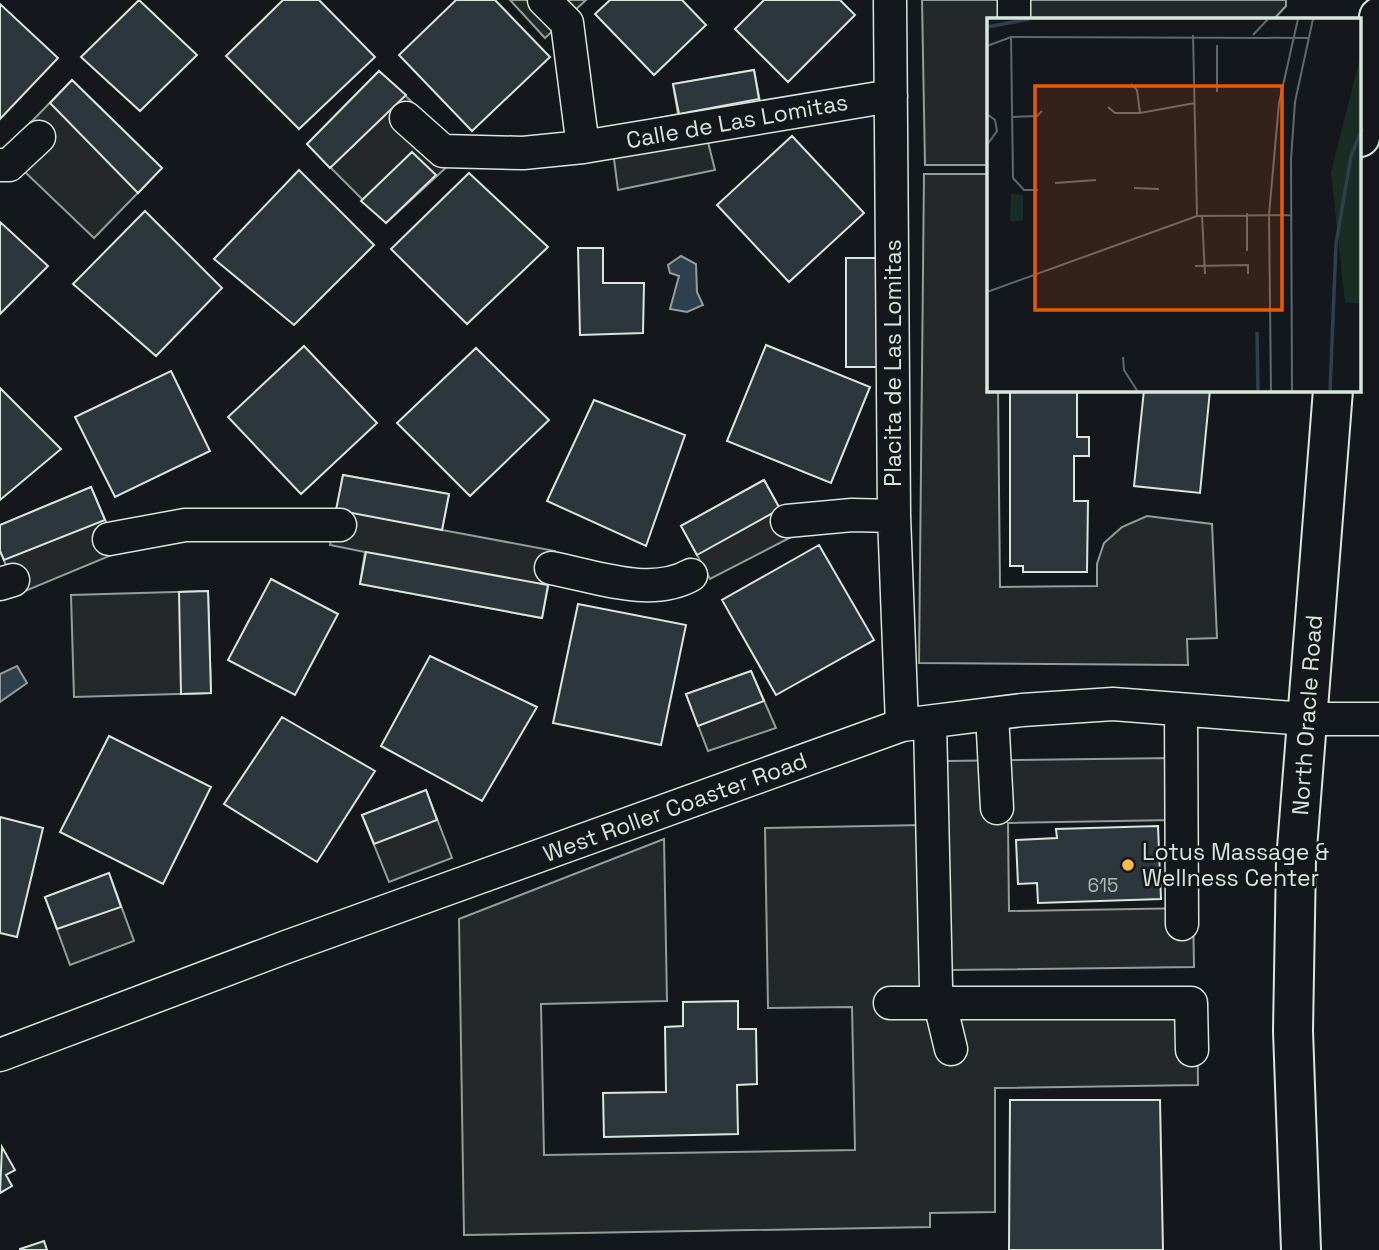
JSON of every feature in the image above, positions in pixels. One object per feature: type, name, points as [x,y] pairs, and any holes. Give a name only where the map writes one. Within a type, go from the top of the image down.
[{"type":"highway","points":[[1362,124],[1379,17]]},
{"type":"highway","name":"North Oracle Road","points":[[1301,1250],[1293,1031],[1296,861],[1333,392]]},
{"type":"street","points":[[544,0],[567,23],[583,147]]},
{"type":"street","name":"Placita de Las Lomitas","points":[[890,0],[894,516],[916,724],[936,987],[951,1049]]},
{"type":"street","points":[[1014,0],[1014,18]]},
{"type":"street","name":"Calle de Las Lomitas","points":[[406,118],[443,151],[523,153],[583,147],[891,96]]},
{"type":"street","points":[[0,165],[9,165],[39,138]]},
{"type":"street","points":[[787,521],[852,515],[894,516]]},
{"type":"street","points":[[110,539],[185,525],[340,525]]},
{"type":"street","points":[[551,568],[638,585],[676,584],[691,575]]},
{"type":"street","name":"West Roller Coaster Road","points":[[0,1055],[298,943],[916,724],[992,714],[1114,704],[1306,719],[1379,719]]},
{"type":"street","points":[[1181,710],[1182,924]]},
{"type":"street","points":[[992,714],[997,808]]},
{"type":"street","points":[[890,1003],[1191,1003],[1192,1050]]},
{"type":"shaded area","points":[[510,0],[586,0],[545,38]]},
{"type":"shaded area","points":[[922,0],[1286,0],[1286,6],[1275,18],[987,18],[987,165],[925,165]]},
{"type":"shaded area","points":[[754,70],[765,128],[707,138],[715,170],[618,190],[610,128],[678,114],[673,84]]},
{"type":"shaded area","points":[[379,71],[464,151],[386,223],[307,144]]},
{"type":"shaded area","points":[[72,80],[162,168],[94,238],[3,151]]},
{"type":"shaded area","points":[[924,174],[987,174],[987,392],[998,392],[1000,587],[1097,586],[1097,564],[1104,543],[1122,527],[1147,516],[1212,524],[1217,638],[1187,639],[1188,665],[919,663]]},
{"type":"shaded area","points":[[343,475],[449,494],[442,530],[555,551],[542,618],[360,584],[365,552],[330,545]]},
{"type":"shaded area","points":[[764,480],[795,535],[710,579],[681,526]]},
{"type":"shaded area","points":[[91,487],[119,552],[18,594],[0,551],[0,525]]},
{"type":"shaded area","points":[[208,591],[211,693],[74,697],[71,595]]},
{"type":"shaded area","points":[[751,671],[776,728],[708,751],[686,694]]},
{"type":"shaded area","points":[[1173,758],[1174,820],[1008,823],[1009,911],[1193,908],[1194,967],[949,970],[946,761]]},
{"type":"shaded area","points":[[426,790],[452,858],[389,882],[362,815]]},
{"type":"shaded area","points":[[923,825],[927,1009],[1197,1008],[1198,1085],[995,1088],[995,1212],[930,1213],[930,1227],[464,1235],[459,919],[664,839],[667,1001],[541,1004],[544,1155],[855,1150],[852,1007],[768,1008],[765,828]]},
{"type":"shaded area","points":[[109,873],[134,941],[70,965],[45,897]]},
{"type":"water","points":[[681,256],[696,264],[697,292],[703,305],[687,312],[670,309],[679,276],[670,273],[668,265]]},
{"type":"water","points":[[17,666],[27,683],[0,702],[0,674]]},
{"type":"building","points":[[139,0],[197,55],[140,111],[81,57]]},
{"type":"building","points":[[283,0],[319,0],[375,57],[299,129],[226,56]]},
{"type":"building","points":[[456,0],[495,0],[550,57],[472,131],[399,55]]},
{"type":"building","points":[[610,0],[682,0],[706,25],[654,75],[595,14]]},
{"type":"building","points":[[764,0],[840,0],[855,15],[788,82],[735,29]]},
{"type":"building","points":[[0,4],[58,58],[0,119]]},
{"type":"building","points":[[754,70],[759,99],[679,114],[673,84]]},
{"type":"building","points":[[379,71],[406,95],[330,168],[307,144]]},
{"type":"building","points":[[72,80],[162,168],[138,193],[50,103]]},
{"type":"building","points":[[792,136],[864,213],[789,282],[717,205]]},
{"type":"building","points":[[412,152],[436,175],[386,223],[361,201]]},
{"type":"building","points":[[299,170],[374,245],[294,325],[214,259]]},
{"type":"building","points":[[469,173],[548,247],[467,324],[391,249]]},
{"type":"building","points":[[145,211],[222,288],[156,356],[73,284]]},
{"type":"building","points":[[0,222],[48,266],[0,314]]},
{"type":"building","points":[[578,248],[603,248],[603,283],[644,283],[643,333],[580,335]]},
{"type":"building","points":[[846,258],[880,258],[877,367],[846,367]]},
{"type":"building","points":[[766,345],[870,387],[831,483],[727,441]]},
{"type":"building","points":[[304,346],[377,423],[301,494],[228,417]]},
{"type":"building","points":[[476,348],[549,420],[470,496],[397,423]]},
{"type":"building","points":[[171,371],[210,451],[115,497],[75,417]]},
{"type":"building","points":[[0,388],[61,449],[0,500]]},
{"type":"building","points":[[1010,392],[1077,392],[1077,437],[1089,437],[1089,456],[1074,456],[1074,501],[1088,501],[1087,572],[1023,572],[1023,566],[1010,566]]},
{"type":"building","points":[[1144,392],[1210,392],[1200,493],[1134,486]]},
{"type":"building","points":[[594,400],[685,435],[646,546],[547,501]]},
{"type":"building","points":[[343,475],[449,494],[442,530],[336,510]]},
{"type":"building","points":[[764,480],[780,509],[697,555],[681,526]]},
{"type":"building","points":[[91,487],[105,520],[4,560],[0,551],[0,525]]},
{"type":"building","points":[[819,545],[874,640],[776,695],[722,600]]},
{"type":"building","points":[[366,552],[548,585],[542,618],[360,584]]},
{"type":"building","points":[[271,579],[338,614],[295,695],[228,660]]},
{"type":"building","points":[[208,591],[211,693],[181,694],[179,592]]},
{"type":"building","points":[[578,604],[686,625],[661,745],[553,723]]},
{"type":"building","points":[[430,656],[537,707],[482,801],[381,746]]},
{"type":"building","points":[[751,671],[764,701],[698,726],[686,694]]},
{"type":"building","points":[[282,717],[375,771],[317,862],[224,804]]},
{"type":"building","points":[[109,736],[211,787],[163,884],[60,832]]},
{"type":"building","points":[[426,790],[437,820],[374,844],[362,815]]},
{"type":"building","points":[[0,817],[43,828],[17,937],[0,933]]},
{"type":"building","points":[[1158,826],[1161,899],[1038,903],[1037,883],[1018,884],[1016,840],[1057,838],[1056,829]]},
{"type":"building","points":[[109,873],[121,907],[57,929],[45,897]]},
{"type":"building","points":[[738,1001],[738,1029],[756,1029],[757,1084],[737,1085],[738,1134],[604,1137],[603,1093],[666,1092],[665,1027],[683,1026],[683,1002]]},
{"type":"building","points":[[1010,1100],[1160,1100],[1163,1250],[1009,1250]]},
{"type":"building","points":[[2,1147],[15,1170],[6,1175],[12,1186],[0,1193]]},
{"type":"building","points":[[44,1241],[47,1250],[20,1250],[20,1249]]},
{"type":"place","name":"Lotus Massage & Wellness Center","points":[[1128,865]]}]
